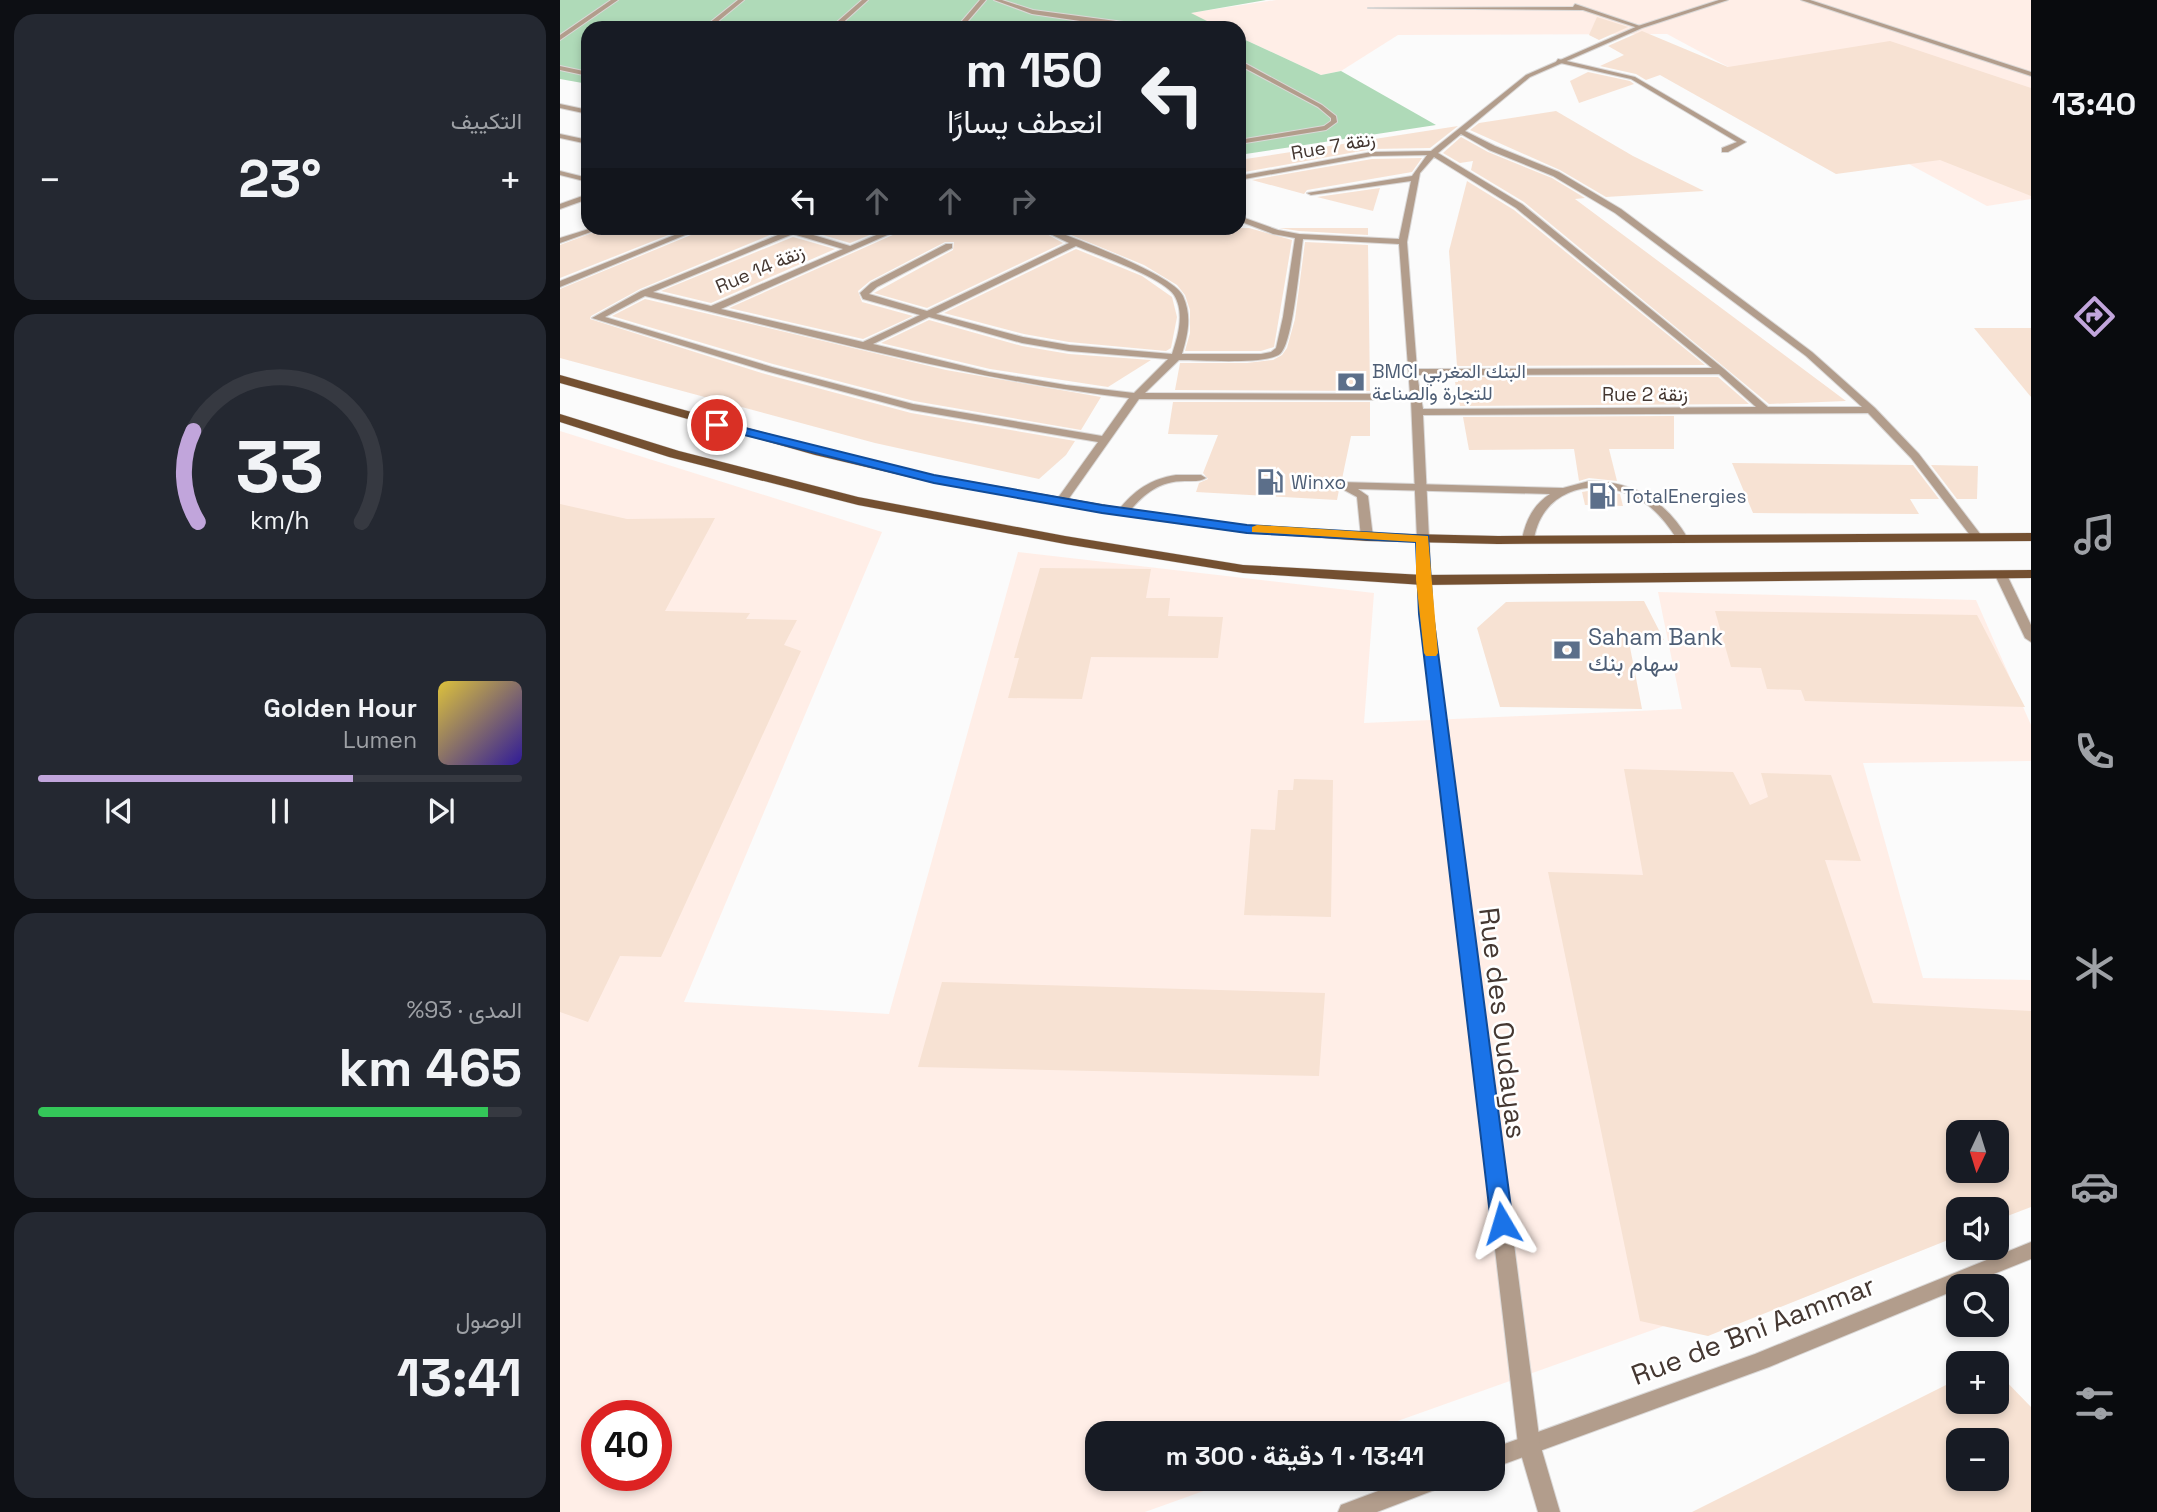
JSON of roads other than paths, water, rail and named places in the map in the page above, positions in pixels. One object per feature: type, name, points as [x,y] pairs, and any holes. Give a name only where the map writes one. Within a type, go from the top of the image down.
[{"type":"main road","points":[[560,379],[832,455],[934,479],[1060,502],[1247,529],[1423,538],[2031,537]]},
{"type":"main road","points":[[560,418],[674,454],[858,501],[1065,540],[1243,569],[1423,580],[2031,574]]},
{"type":"street","points":[[585,21],[615,0]]},
{"type":"street","points":[[715,21],[741,0]]},
{"type":"street","points":[[841,21],[865,0]]},
{"type":"street","points":[[965,21],[983,0]]},
{"type":"street","points":[[997,0],[1077,21]]},
{"type":"street","points":[[1562,0],[1581,9],[1640,27]]},
{"type":"street","points":[[1311,193],[1413,178],[1433,153],[1528,76],[1640,27],[1725,0]]},
{"type":"street","points":[[1804,0],[2031,74]]},
{"type":"street","points":[[1371,8],[1581,9]]},
{"type":"street","points":[[560,38],[581,23]]},
{"type":"street","points":[[1558,61],[1633,78],[1652,87],[1742,142],[1725,150]]},
{"type":"street","points":[[1246,66],[1320,106],[1334,117],[1334,122],[1326,128],[1246,141]]},
{"type":"street","points":[[560,68],[581,72]]},
{"type":"street","points":[[560,106],[581,110]]},
{"type":"street","points":[[1460,131],[1492,148],[1556,174],[1618,211],[1809,354],[1871,410],[1915,456],[1977,537]]},
{"type":"street","points":[[560,136],[581,140]]},
{"type":"street","points":[[1433,153],[1519,206],[1766,411]]},
{"type":"street","name":"Rue 7 زنقة","points":[[1246,177],[1372,154],[1433,153]]},
{"type":"street","points":[[560,173],[581,178]]},
{"type":"street","name":"Rue des Oudayas","points":[[1413,178],[1403,242],[1412,372],[1418,412],[1423,580],[1529,1444],[1549,1512]]},
{"type":"street","points":[[560,207],[581,199]]},
{"type":"street","points":[[1246,221],[1276,232],[1299,236],[1403,242]]},
{"type":"street","points":[[560,241],[581,234]]},
{"type":"street","points":[[560,284],[681,235]]},
{"type":"street","points":[[783,235],[644,293],[597,318],[769,369],[912,407],[1105,440]]},
{"type":"street","points":[[813,235],[851,249]]},
{"type":"street","name":"Rue 14 زنقة","points":[[712,309],[883,235]]},
{"type":"street","points":[[1060,235],[1160,279],[1178,294],[1184,311],[1185,330],[1175,358],[1136,396],[1060,502]]},
{"type":"street","points":[[949,246],[874,285],[864,293],[866,297],[1022,340],[1175,358],[1261,357],[1274,354],[1280,349],[1288,317],[1299,236]]},
{"type":"street","points":[[862,346],[1077,242]]},
{"type":"street","points":[[644,293],[989,375],[1136,396],[1415,397]]},
{"type":"street","points":[[1412,372],[1721,371]]},
{"type":"street","name":"Rue 2 زنقة","points":[[1418,412],[1871,410]]},
{"type":"street","points":[[1124,512],[1138,493],[1156,482],[1180,477],[1201,478]]},
{"type":"street","points":[[1367,537],[1362,496],[1340,485],[1563,491]]},
{"type":"street","points":[[1528,539],[1532,517],[1539,507],[1563,491],[1580,486],[1619,487],[1658,506],[1673,521],[1681,537]]},
{"type":"street","points":[[2001,575],[2031,638]]},
{"type":"street","name":"Rue de Bni Aammar","points":[[1505,1453],[1762,1361],[2031,1250]]},
{"type":"street","points":[[1349,1512],[1405,1491]]},
{"type":"place","name":"BMCI البنك المغربي للتجارة والصناعة","points":[[1351,382]]},
{"type":"place","name":"Winxo","points":[[1270,482]]},
{"type":"place","name":"TotalEnergies","points":[[1602,496]]},
{"type":"place","name":"Saham Bank سهام بنك","points":[[1567,650]]}]
